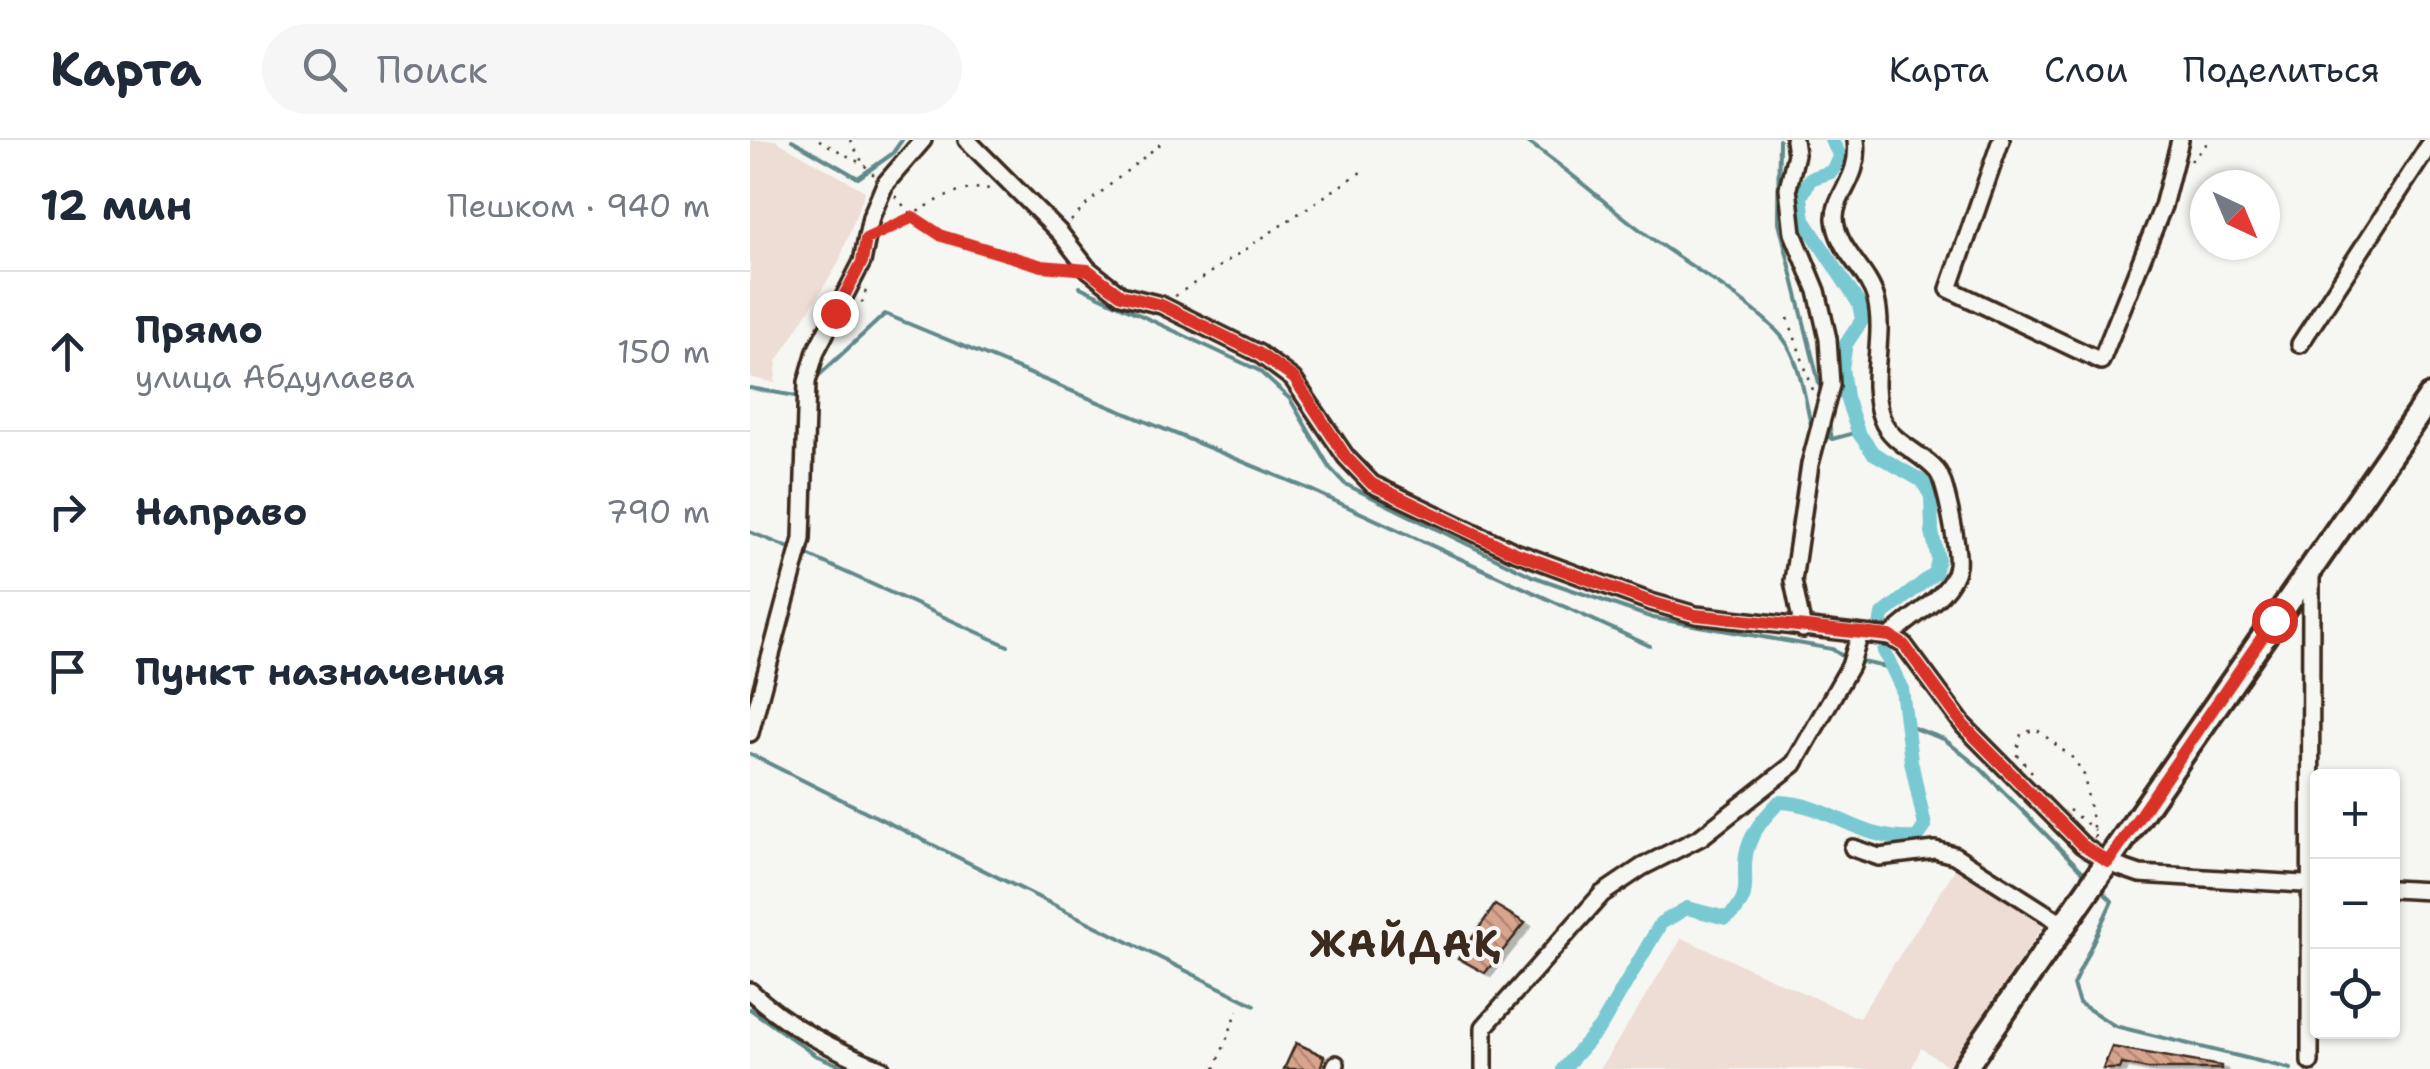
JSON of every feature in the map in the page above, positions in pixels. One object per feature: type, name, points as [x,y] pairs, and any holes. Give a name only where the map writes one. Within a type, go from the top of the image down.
[{"type":"main road","points":[[1964,1069],[2430,397]]},
{"type":"street","points":[[750,733],[802,539],[808,382],[816,350],[862,262],[871,216],[885,184],[923,140]]},
{"type":"street","points":[[967,140],[1060,234],[1088,270],[1121,295],[1161,305],[1258,353],[1294,378],[1346,457],[1372,484],[1513,552],[1651,602],[1696,615],[1890,636],[1904,645],[1964,726],[2082,845],[2098,871],[2310,884]]},
{"type":"street","points":[[1794,140],[1796,154],[1788,188],[1793,233],[1817,291],[1828,340],[1831,385],[1810,464],[1793,580],[1803,629]]},
{"type":"street","points":[[1856,140],[1858,157],[1853,176],[1835,214],[1838,235],[1874,293],[1880,316],[1881,349],[1874,380],[1883,422],[1899,441],[1936,470],[1945,485],[1957,567],[1946,590],[1890,636]]},
{"type":"street","points":[[2001,140],[1949,289],[2102,361],[2163,206],[2180,140]]},
{"type":"street","points":[[2300,344],[2430,144]]},
{"type":"street","points":[[2311,565],[2314,859]]},
{"type":"street","points":[[1484,1069],[1484,1027],[1602,894],[1642,867],[1702,837],[1794,764],[1852,661],[1860,634]]},
{"type":"street","points":[[1853,848],[1879,857],[1935,850],[1954,855],[2064,925]]},
{"type":"street","points":[[2400,889],[2430,891]]},
{"type":"street","points":[[2310,1062],[2313,949]]},
{"type":"street","points":[[750,991],[827,1046],[882,1069]]},
{"type":"path","points":[[819,140],[864,165],[913,217],[942,236],[1042,266],[1088,270]]},
{"type":"path","points":[[850,140],[864,165]]},
{"type":"path","points":[[1060,234],[1089,202],[1165,140]]},
{"type":"path","points":[[2171,176],[2199,156],[2210,140]]},
{"type":"path","points":[[1161,305],[1367,168]]},
{"type":"path","points":[[866,239],[954,192],[980,186],[1018,195]]},
{"type":"path","points":[[1788,318],[1822,418]]},
{"type":"path","points":[[2040,783],[2016,754],[2021,734],[2036,728],[2074,759],[2084,775],[2098,871]]},
{"type":"path","points":[[2066,808],[2095,830]]},
{"type":"path","points":[[1214,1069],[1238,1010]]},
{"type":"shaded area","points":[[750,140],[775,140],[865,191],[838,264],[777,361],[775,383],[750,377]]},
{"type":"shaded area","points":[[1956,868],[2044,925],[1948,1066],[1921,1048],[1911,1069],[1600,1069],[1682,938],[1859,1018]]},
{"type":"building","points":[[1495,905],[1525,923],[1485,973],[1458,958]]},
{"type":"building","points":[[1296,1043],[1324,1056],[1320,1069],[1284,1069]]},
{"type":"building","points":[[2112,1047],[2221,1069],[2148,1069],[2122,1064],[2120,1069],[2103,1069]]},
{"type":"waterway","points":[[792,140],[858,178],[892,154],[902,140]]},
{"type":"waterway","points":[[1525,140],[1776,330],[1792,353],[1811,425],[1817,429]]},
{"type":"waterway","points":[[1779,140],[1778,218],[1822,395]]},
{"type":"waterway","points":[[1831,140],[1841,157],[1831,172],[1810,179],[1801,197],[1804,220],[1859,304],[1862,320],[1846,344],[1842,368],[1846,397],[1858,432],[1873,453],[1922,481],[1931,496],[1938,559],[1935,573],[1882,615],[1880,627]]},
{"type":"waterway","points":[[1080,287],[1258,370],[1290,399],[1330,468],[1345,484],[1532,576],[1653,618],[1832,649],[1847,659]]},
{"type":"waterway","points":[[815,379],[885,314],[1309,489],[1650,646]]},
{"type":"waterway","points":[[750,388],[796,396],[800,392]]},
{"type":"waterway","points":[[1828,419],[1832,439]]},
{"type":"waterway","points":[[1825,434],[1832,439],[1858,432]]},
{"type":"waterway","points":[[750,532],[792,549]]},
{"type":"waterway","points":[[801,552],[1008,646]]},
{"type":"waterway","points":[[1563,1069],[1601,1026],[1661,923],[1687,908],[1726,918],[1736,910],[1744,894],[1745,857],[1751,840],[1779,802],[1814,809],[1878,834],[1917,838],[1925,826],[1911,761],[1902,689],[1884,651]]},
{"type":"waterway","points":[[1857,661],[1891,668]]},
{"type":"waterway","points":[[1908,726],[1944,739],[1980,768],[2088,877]]},
{"type":"waterway","points":[[750,754],[1255,1005]]},
{"type":"waterway","points":[[2098,887],[2112,901],[2073,985],[2079,1003],[2115,1026],[2291,1069]]},
{"type":"waterway","points":[[750,1009],[815,1055],[849,1069]]},
{"type":"district","name":"ЖАЙДАҚ","points":[[1406,944]]},
{"type":"route","points":[[835,313],[862,262],[866,239],[913,217],[942,236],[1042,266],[1088,270],[1121,295],[1161,305],[1258,353],[1294,378],[1346,457],[1372,484],[1513,552],[1696,615],[1890,636],[1904,645],[1964,726],[2082,845],[2108,862],[2274,620]]}]
